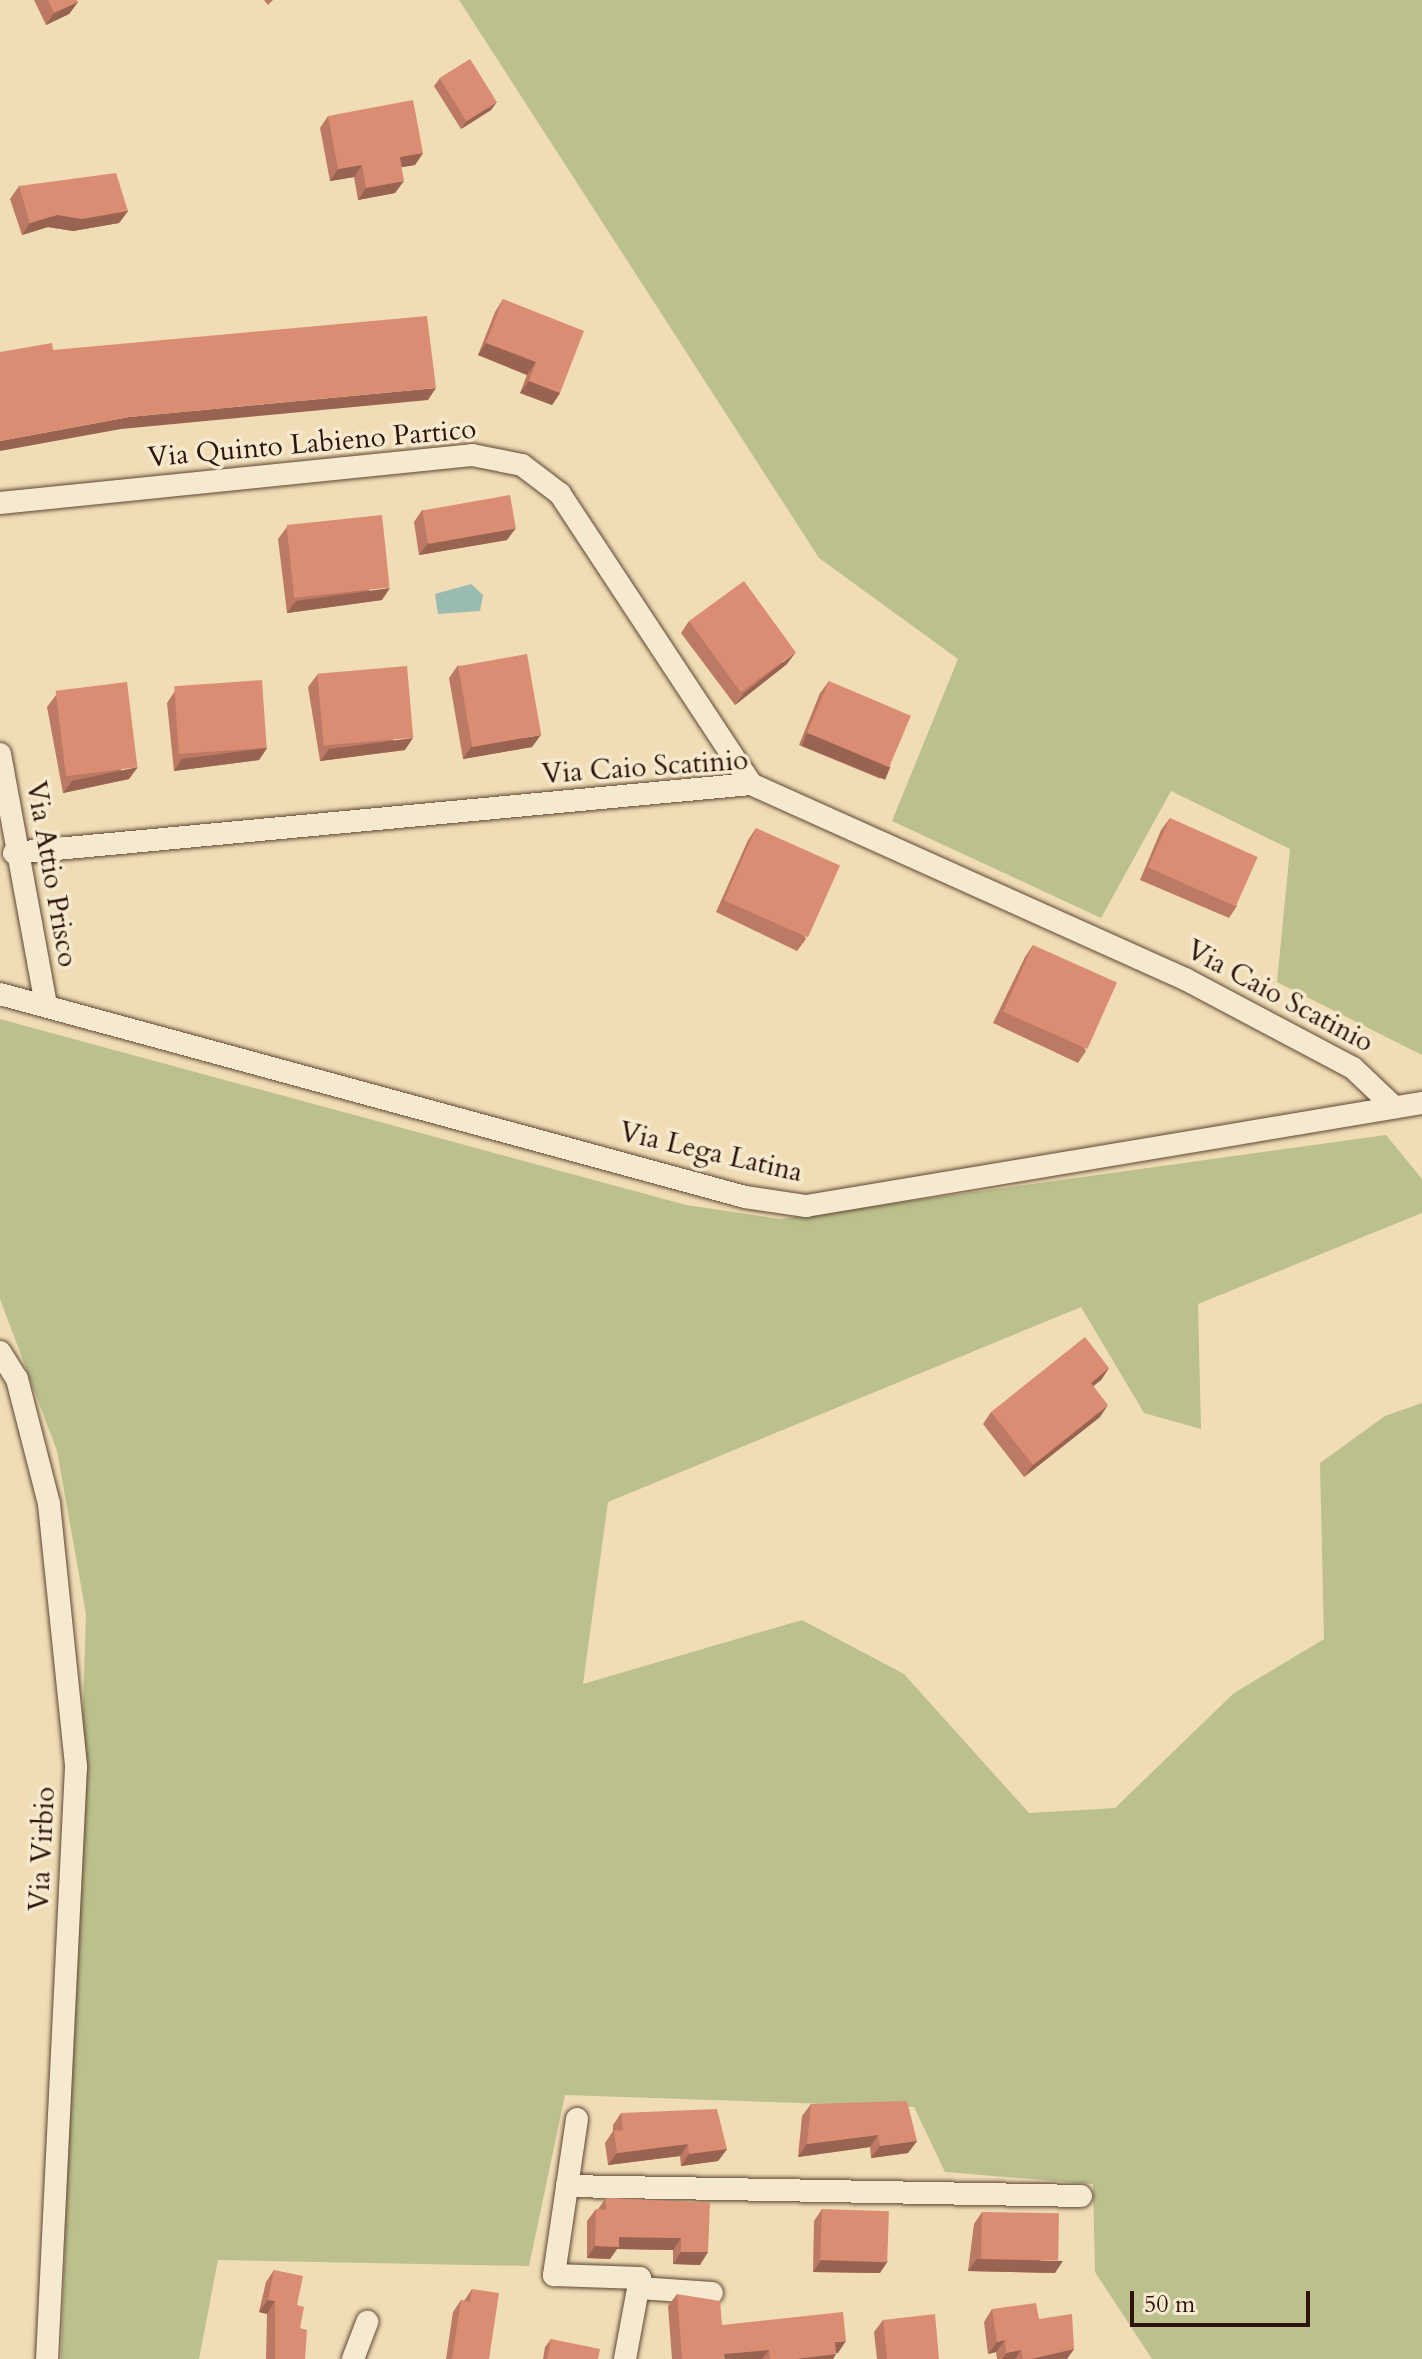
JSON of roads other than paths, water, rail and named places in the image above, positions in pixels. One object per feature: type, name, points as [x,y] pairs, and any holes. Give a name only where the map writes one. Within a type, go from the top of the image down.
[{"type":"street","name":"Via Quinto Labieno Partico","points":[[0,503],[472,455],[522,465],[560,494],[751,784]]},
{"type":"street","name":"Via Attio Prisco","points":[[0,754],[14,853],[46,1004]]},
{"type":"street","name":"Via Caio Scatinio","points":[[14,853],[751,784],[1172,972],[1353,1068],[1394,1107]]},
{"type":"street","name":"Via Lega Latina","points":[[0,994],[789,1205],[835,1204],[1422,1103]]},
{"type":"street","name":"Via Virbio","points":[[0,1352],[17,1379],[49,1504],[76,1767],[47,2359]]},
{"type":"street","points":[[577,2119],[554,2275],[640,2278],[625,2359]]},
{"type":"street","points":[[567,2186],[1081,2196]]},
{"type":"street","points":[[639,2288],[712,2293]]},
{"type":"street","points":[[353,2359],[367,2322]]},
{"type":"water","points":[[471,584],[483,595],[480,611],[438,614],[435,594]]}]
